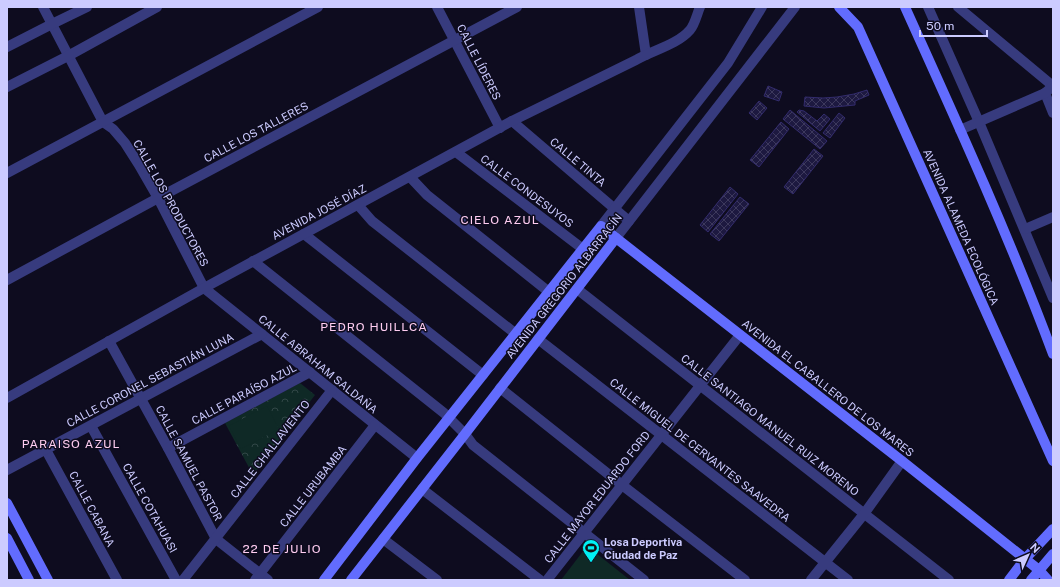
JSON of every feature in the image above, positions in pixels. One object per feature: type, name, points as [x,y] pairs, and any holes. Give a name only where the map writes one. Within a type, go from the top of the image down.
[{"type":"street","name":"CALLE LOS PRODUCTORES","points":[[43,7],[103,122],[113,129],[125,143],[158,198],[204,288]]},
{"type":"street","points":[[7,47],[87,7]]},
{"type":"street","points":[[7,87],[68,56],[157,7]]},
{"type":"street","points":[[7,173],[318,7]]},
{"type":"street","name":"CALLE LÍDERES","points":[[437,7],[500,128]]},
{"type":"street","name":"CALLE LOS TALLERES","points":[[7,280],[517,7]]},
{"type":"street","points":[[640,7],[646,55]]},
{"type":"street","name":"AVENIDA JOSÉ DÍAZ","points":[[7,398],[253,261],[512,121],[679,40],[691,29],[700,7]]},
{"type":"street","name":"AVENIDA GREGORIO ALBARRACÍN","points":[[324,580],[417,458],[728,63],[762,7]]},
{"type":"street","name":"AVENIDA GREGORIO ALBARRACÍN","points":[[351,580],[794,7]]},
{"type":"street","name":"AVENIDA ALAMEDA ECOLÓGICA","points":[[839,7],[858,27],[1053,461]]},
{"type":"street","points":[[905,7],[1032,296],[1053,354]]},
{"type":"street","points":[[928,7],[979,122],[1053,298]]},
{"type":"street","points":[[958,7],[1053,86],[1045,93],[960,130]]},
{"type":"street","points":[[728,63],[743,73]]},
{"type":"street","points":[[1045,93],[1053,112]]},
{"type":"street","name":"CALLE TINTA","points":[[512,121],[629,221]]},
{"type":"street","name":"CALLE CONDESUYOS","points":[[456,152],[583,248]]},
{"type":"street","points":[[410,177],[426,195],[549,292]]},
{"type":"street","points":[[358,205],[372,220],[516,334]]},
{"type":"street","points":[[1025,230],[1053,217]]},
{"type":"street","name":"AVENIDA EL CABALLERO DE LOS MARES","points":[[601,226],[1039,570]]},
{"type":"street","points":[[304,234],[483,375]]},
{"type":"street","points":[[253,261],[444,413],[474,445],[644,580]]},
{"type":"street","name":"CALLE ABRAHAM SALDAÑA","points":[[204,288],[417,458]]},
{"type":"street","name":"CALLE SANTIAGO MANUEL RUIZ MORENO","points":[[577,289],[949,580]]},
{"type":"street","name":"CALLE CORONEL SEBASTIÁN LUNA","points":[[7,470],[262,334]]},
{"type":"street","name":"CALLE MAYOR EDUARDO FORD","points":[[547,580],[740,335]]},
{"type":"street","name":"CALLE MIGUEL DE CERVANTES SAAVEDRA","points":[[538,339],[848,580]]},
{"type":"street","name":"CALLE SAMUEL PASTOR","points":[[109,341],[216,539],[261,578]]},
{"type":"street","name":"CALLE PARAÍSO AZUL","points":[[168,448],[310,372]]},
{"type":"street","points":[[500,388],[745,580]]},
{"type":"street","name":"CALLE CHALLAVIENTO","points":[[183,580],[332,390]]},
{"type":"street","name":"CALLE URUBAMBA","points":[[261,578],[375,425]]},
{"type":"street","name":"CALLE COTAHUASI","points":[[91,426],[176,580]]},
{"type":"street","name":"CALLE CABANA","points":[[46,450],[117,580]]},
{"type":"street","points":[[811,580],[864,514],[902,461]]},
{"type":"street","points":[[422,489],[540,580]]},
{"type":"street","points":[[7,503],[48,580]]},
{"type":"street","points":[[1009,580],[1025,559],[1053,529]]},
{"type":"street","points":[[7,538],[29,580]]},
{"type":"street","points":[[383,539],[437,580]]},
{"type":"street","points":[[1031,580],[1053,554]]},
{"type":"street","points":[[1039,570],[1048,580]]},
{"type":"green space","points":[[300,383],[315,395],[253,475],[225,423]]},
{"type":"green space","points":[[267,406],[279,429],[241,449],[229,426]]},
{"type":"green space","name":"Losa Deportiva Ciudad de Paz","points":[[587,546],[630,580],[561,580]]},
{"type":"building","points":[[768,86],[782,92],[779,101],[764,96]]},
{"type":"building","points":[[867,90],[869,95],[855,101],[855,105],[824,108],[804,106],[805,97],[837,97]]},
{"type":"building","points":[[759,101],[767,108],[757,120],[749,113]]},
{"type":"building","points":[[790,110],[827,141],[820,149],[783,119]]},
{"type":"building","points":[[799,110],[804,111],[817,121],[824,114],[830,119],[820,131],[797,112]]},
{"type":"building","points":[[839,113],[845,118],[830,138],[823,133]]},
{"type":"building","points":[[781,122],[789,129],[759,167],[750,160]]},
{"type":"building","points":[[814,149],[823,156],[793,194],[784,187]]},
{"type":"building","points":[[730,187],[738,194],[708,232],[700,225]]},
{"type":"building","points":[[740,197],[749,204],[719,241],[710,234]]},
{"type":"place","name":"Losa Deportiva Ciudad de Paz","points":[[591,563]]},
{"type":"district","name":"CIELO AZUL","points":[[500,220]]},
{"type":"district","name":"PEDRO HUILLCA","points":[[374,327]]},
{"type":"district","name":"PARAISO AZUL","points":[[71,444]]},
{"type":"district","name":"22 DE JULIO","points":[[282,549]]}]
